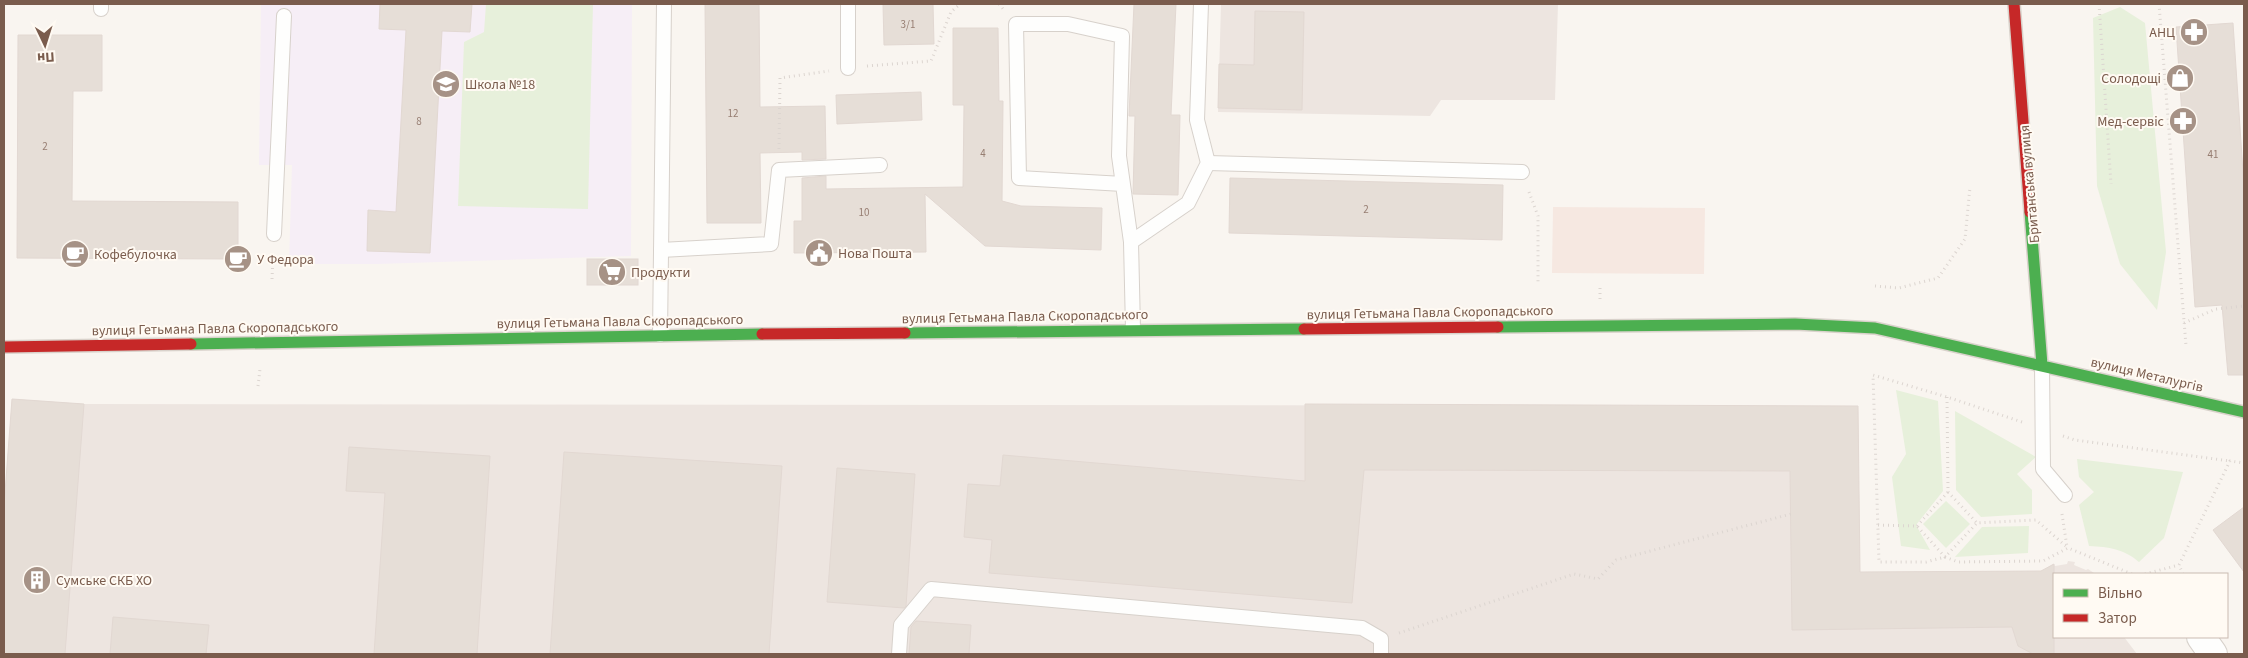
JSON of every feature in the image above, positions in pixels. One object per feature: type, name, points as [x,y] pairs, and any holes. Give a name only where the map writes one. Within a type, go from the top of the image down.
[{"type":"main road","name":"Британська вулиця","points":[[2014,4],[2042,365]]},
{"type":"main road","name":"вулиця Гетьмана Павла Скоропадського","points":[[4,347],[660,334],[1794,324],[1875,328],[2042,365]]},
{"type":"main road","name":"вулиця Металургів","points":[[2042,365],[2244,412]]},
{"type":"street","points":[[2202,638],[2213,654]]},
{"type":"lane","points":[[660,334],[664,4]]},
{"type":"lane","points":[[848,4],[848,68]]},
{"type":"lane","points":[[1131,242],[1188,203],[1208,163],[1197,120],[1201,4]]},
{"type":"lane","points":[[274,234],[284,16]]},
{"type":"lane","points":[[1123,184],[1019,178],[1016,24],[1068,24],[1122,36],[1119,156],[1123,184],[1131,242],[1133,329]]},
{"type":"lane","points":[[1208,163],[1522,172]]},
{"type":"lane","points":[[661,250],[771,244],[779,170],[880,165]]},
{"type":"lane","points":[[2042,365],[2043,469],[2062,491]]},
{"type":"lane","points":[[899,654],[901,625],[931,589],[1362,628],[1381,639],[1381,654]]},
{"type":"path","points":[[2100,4],[2111,184]]},
{"type":"path","points":[[2159,4],[2186,346]]},
{"type":"path","points":[[1522,172],[1538,216],[1538,284]]},
{"type":"path","points":[[1875,286],[1899,288],[1938,278],[1965,239],[1970,187]]},
{"type":"path","points":[[2184,323],[2216,309],[2244,306]]},
{"type":"path","points":[[1873,375],[1879,562],[1926,562],[1944,557],[1977,523],[2036,520],[2068,548],[2130,573]]},
{"type":"path","points":[[1947,397],[1948,492],[1977,523]]},
{"type":"path","points":[[2149,573],[2179,565],[2230,461],[2244,463]]},
{"type":"path","points":[[2062,491],[2068,548]]},
{"type":"path","points":[[1917,526],[1948,492]]},
{"type":"path","points":[[1381,639],[1574,574],[1598,580],[1616,560],[1791,514]]},
{"type":"path","points":[[1878,525],[1917,526],[1944,557],[1958,562],[2043,561],[2068,548]]},
{"type":"path","points":[[2179,565],[2183,573]]},
{"type":"shaded area","name":"Школа №18","points":[[261,4],[632,4],[631,256],[377,264],[289,264],[292,165],[259,165]]},
{"type":"shaded area","points":[[1221,4],[1558,4],[1555,100],[1441,100],[1430,116],[1218,112]]},
{"type":"shaded area","points":[[1553,207],[1705,208],[1704,274],[1552,273]]},
{"type":"shaded area","points":[[12,399],[84,404],[1858,406],[1860,572],[2025,571],[2026,583],[2053,564],[2055,566],[2067,564],[2068,561],[2075,562],[2074,565],[2094,573],[2053,573],[2053,638],[2125,638],[2137,654],[4,654],[4,506]]},
{"type":"green space","points":[[486,4],[593,4],[588,209],[458,206],[464,42],[484,32]]},
{"type":"green space","points":[[2120,7],[2145,23],[2166,252],[2157,310],[2120,264],[2097,186],[2093,18]]},
{"type":"green space","points":[[1896,390],[1938,401],[1943,491],[1916,525],[1930,550],[1901,546],[1892,477],[1906,454]]},
{"type":"green space","points":[[1955,411],[2036,457],[2017,474],[2032,490],[2032,514],[1981,517],[1956,490]]},
{"type":"green space","points":[[2077,459],[2183,472],[2164,538],[2139,562],[2128,554],[2116,550],[2089,546],[2079,505],[2094,492],[2079,477]]},
{"type":"green space","points":[[1946,501],[1970,524],[1946,548],[1923,524]]},
{"type":"green space","points":[[2029,526],[2028,553],[1955,557],[1982,527]]},
{"type":"building","points":[[380,4],[472,4],[470,32],[442,31],[430,253],[367,251],[368,210],[396,212],[406,30],[379,29]]},
{"type":"building","points":[[705,4],[759,4],[760,107],[825,106],[826,159],[802,160],[802,152],[760,153],[761,223],[707,223]]},
{"type":"building","points":[[883,4],[933,4],[934,44],[884,45]]},
{"type":"building","points":[[1134,4],[1176,4],[1171,115],[1180,115],[1178,195],[1133,194],[1135,116],[1129,116]]},
{"type":"building","points":[[1255,11],[1304,12],[1302,110],[1218,108],[1219,64],[1254,65]]},
{"type":"building","points":[[2233,23],[2244,187],[2244,375],[2228,375],[2222,305],[2195,307],[2176,27]]},
{"type":"building","points":[[953,28],[998,28],[999,101],[1003,101],[1002,201],[1021,206],[1102,208],[1101,250],[985,246],[925,194],[926,252],[794,253],[794,221],[802,221],[802,178],[826,176],[826,189],[963,187],[964,105],[953,105]]},
{"type":"building","points":[[18,35],[102,35],[102,91],[73,91],[72,201],[238,202],[238,259],[17,258]]},
{"type":"building","points":[[921,92],[922,120],[837,124],[836,95]]},
{"type":"building","points":[[1230,178],[1503,185],[1502,240],[1229,233]]},
{"type":"building","name":"Продукти","points":[[587,259],[638,259],[638,285],[587,285]]},
{"type":"building","name":"Сумське СКБ ХО","points":[[12,399],[84,404],[65,654],[4,654],[4,506]]},
{"type":"building","points":[[1305,404],[1858,406],[1860,572],[2041,571],[2054,564],[2054,654],[2033,654],[2018,646],[2012,627],[1792,630],[1790,471],[1364,470],[1352,603],[989,573],[992,540],[964,537],[968,484],[1000,486],[1003,455],[1305,481]]},
{"type":"building","points":[[349,447],[490,456],[477,654],[374,654],[385,493],[346,491]]},
{"type":"building","points":[[564,452],[782,466],[769,654],[550,654]]},
{"type":"building","points":[[837,468],[915,474],[906,606],[904,608],[827,602]]},
{"type":"building","points":[[2244,507],[2244,572],[2213,530]]},
{"type":"building","points":[[113,617],[209,625],[206,654],[110,654]]},
{"type":"building","points":[[916,621],[971,625],[969,654],[909,654],[911,627]]},
{"type":"traffic: fast","points":[[2030,212],[2042,365]]},
{"type":"traffic: fast","points":[[1498,327],[1795,324],[1875,328],[2244,412]]},
{"type":"traffic: fast","points":[[905,333],[1304,329]]},
{"type":"traffic: fast","points":[[191,344],[762,334]]},
{"type":"traffic: jam","points":[[2014,4],[2030,212]]},
{"type":"traffic: jam","points":[[1304,329],[1498,327]]},
{"type":"traffic: jam","points":[[762,334],[905,333]]},
{"type":"traffic: jam","points":[[4,347],[191,344]]},
{"type":"place","name":"АНЦ","points":[[2194,32]]},
{"type":"place","name":"Солодощі","points":[[2180,78]]},
{"type":"place","name":"Школа №18","points":[[446,84]]},
{"type":"place","name":"Мед-сервіс","points":[[2183,121]]},
{"type":"place","name":"Нова Пошта","points":[[819,253]]},
{"type":"place","name":"Кофебулочка","points":[[75,254]]},
{"type":"place","name":"У Федора","points":[[238,259]]},
{"type":"place","name":"Продукти","points":[[612,272]]},
{"type":"place","name":"Сумське СКБ ХО","points":[[37,580]]}]
